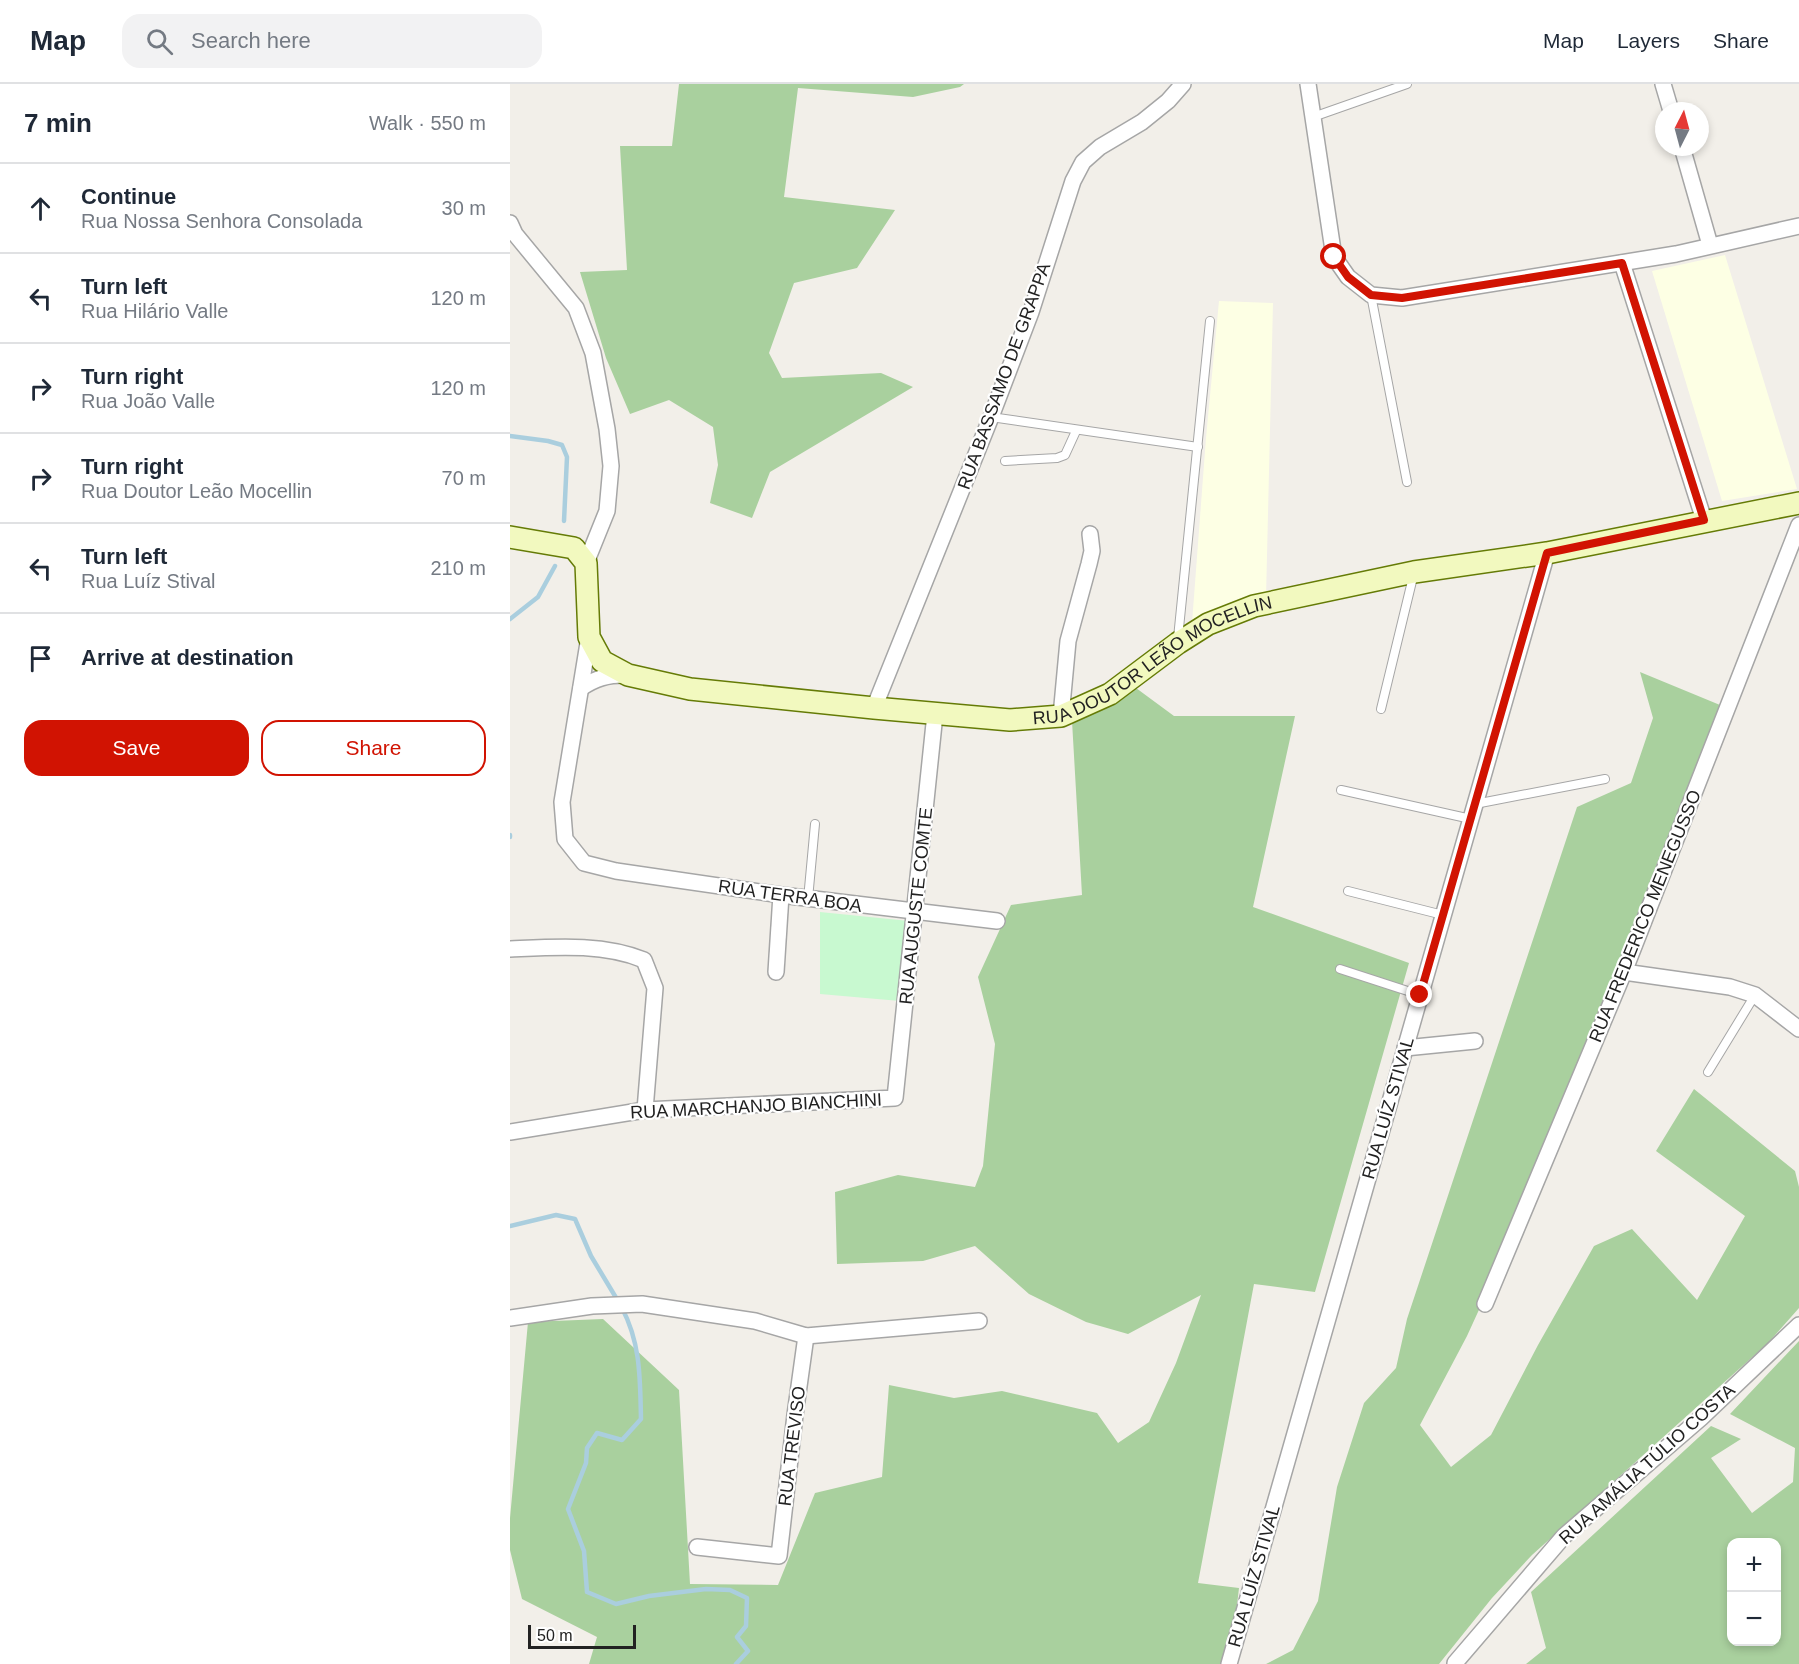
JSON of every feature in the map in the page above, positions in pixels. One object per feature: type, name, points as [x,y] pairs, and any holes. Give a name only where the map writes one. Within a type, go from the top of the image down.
[{"type":"street","name":"RUA BASSAMO DE GRAPPA","points":[[874,708],[1031,312],[1073,180],[1083,162],[1100,147],[1142,122],[1168,101],[1183,84]]},
{"type":"street","points":[[1308,84],[1334,257],[1348,277],[1371,295],[1402,298],[1622,263],[1799,226]]},
{"type":"street","points":[[1663,84],[1668,102]]},
{"type":"street","points":[[1685,156],[1710,245]]},
{"type":"street","points":[[510,223],[515,234],[576,308],[592,353],[607,429],[611,466],[607,511],[586,563],[574,548],[510,537]]},
{"type":"street","points":[[1622,263],[1704,520]]},
{"type":"street","name":"RUA DOUTOR LEÃO MOCELLIN","points":[[586,563],[589,637],[602,661],[628,675],[690,689],[1010,720],[1061,716],[1110,694],[1178,642],[1208,624],[1254,606],[1414,572],[1547,553],[1704,520],[1799,503]]},
{"type":"street","name":"RUA FREDERICO MENEGUSSO","points":[[1485,1304],[1624,972],[1799,525]]},
{"type":"street","points":[[1061,716],[1068,641],[1092,551],[1090,534]]},
{"type":"street","name":"RUA LUÍZ STIVAL","points":[[1229,1664],[1547,553]]},
{"type":"street","points":[[581,688],[589,637]]},
{"type":"street","points":[[581,688],[596,678],[628,675]]},
{"type":"street","name":"RUA TERRA BOA","points":[[581,688],[562,802],[565,839],[584,863],[616,871],[808,899],[997,921]]},
{"type":"street","name":"RUA AUGUSTE COMTE","points":[[895,1098],[935,714]]},
{"type":"street","points":[[776,972],[780,895]]},
{"type":"street","points":[[510,949],[594,949],[625,952],[644,960],[654,988],[645,1110]]},
{"type":"street","points":[[1624,972],[1730,987],[1755,995],[1799,1029]]},
{"type":"street","points":[[1405,1048],[1475,1041]]},
{"type":"street","name":"RUA MARCHANJO BIANCHINI","points":[[510,1132],[645,1110],[895,1098]]},
{"type":"street","points":[[510,1318],[592,1306],[642,1304],[756,1321],[806,1336],[978,1321]]},
{"type":"street","name":"RUA AMÁLIA TÚLIO COSTA","points":[[1455,1663],[1564,1536],[1701,1418],[1799,1325]]},
{"type":"street","name":"RUA TREVISO","points":[[697,1547],[779,1556],[806,1336]]},
{"type":"lane","points":[[1313,117],[1407,84]]},
{"type":"lane","points":[[1371,295],[1407,482]]},
{"type":"lane","points":[[1178,642],[1210,321]]},
{"type":"lane","points":[[991,417],[1198,447]]},
{"type":"lane","points":[[1005,461],[1057,458],[1065,455],[1076,431]]},
{"type":"lane","points":[[1381,709],[1414,572]]},
{"type":"lane","points":[[1341,790],[1473,812],[1605,779]]},
{"type":"lane","points":[[808,899],[815,824]]},
{"type":"lane","points":[[1348,891],[1443,915]]},
{"type":"lane","points":[[1340,969],[1420,995]]},
{"type":"lane","points":[[1708,1072],[1755,995]]},
{"type":"shaded area","points":[[1725,255],[1797,489],[1722,501],[1652,271]]},
{"type":"shaded area","points":[[1219,301],[1273,303],[1266,598],[1192,623],[1206,438]]},
{"type":"green space","points":[[679,84],[964,84],[960,87],[913,97],[798,88],[784,197],[895,210],[857,268],[794,283],[769,353],[782,378],[881,373],[913,387],[770,472],[752,518],[710,503],[718,465],[713,427],[669,400],[630,414],[606,358],[580,272],[627,270],[620,146],[672,146]]},
{"type":"green space","points":[[1640,672],[1720,705],[1676,831],[1515,1231],[1467,1336],[1420,1425],[1451,1467],[1491,1435],[1594,1246],[1632,1229],[1697,1300],[1745,1216],[1656,1151],[1694,1089],[1795,1171],[1799,1187],[1799,1308],[1768,1343],[1532,1555],[1492,1598],[1439,1664],[1266,1664],[1293,1650],[1318,1601],[1337,1487],[1364,1403],[1396,1368],[1407,1319],[1577,807],[1631,783],[1653,718]]},
{"type":"green space","points":[[1136,688],[1174,716],[1295,716],[1253,907],[1409,963],[1315,1292],[1254,1284],[1198,1583],[1239,1588],[1230,1664],[589,1664],[597,1637],[522,1599],[510,1550],[510,1518],[528,1322],[603,1319],[679,1390],[690,1584],[778,1585],[815,1493],[882,1477],[889,1385],[954,1398],[1002,1391],[1097,1413],[1118,1443],[1149,1422],[1176,1363],[1201,1295],[1128,1334],[1086,1322],[1029,1294],[975,1246],[923,1261],[837,1264],[835,1192],[898,1175],[975,1187],[983,1166],[995,1044],[978,977],[1011,905],[1082,895],[1072,721]]},
{"type":"green space","points":[[820,912],[909,921],[900,1001],[820,994]]},
{"type":"green space","points":[[1799,1341],[1799,1664],[1526,1664],[1546,1648],[1531,1592],[1711,1426],[1741,1439],[1711,1458],[1752,1513],[1793,1482],[1795,1448],[1730,1414]]},
{"type":"waterway","points":[[510,436],[562,445],[567,457],[564,521]]},
{"type":"waterway","points":[[510,619],[538,597],[555,566]]},
{"type":"waterway","points":[[510,1226],[556,1215],[575,1219],[591,1256],[618,1301]]},
{"type":"waterway","points":[[622,1308],[636,1349],[640,1376],[641,1419],[622,1440],[597,1433],[587,1448],[586,1463],[568,1509],[584,1551],[587,1592],[616,1604],[649,1596],[706,1589],[730,1590],[747,1598],[746,1626],[737,1637],[748,1651],[736,1664]]},
{"type":"route","points":[[1334,257],[1348,277],[1371,295],[1402,298],[1622,263],[1704,520],[1547,553],[1420,995]]}]
